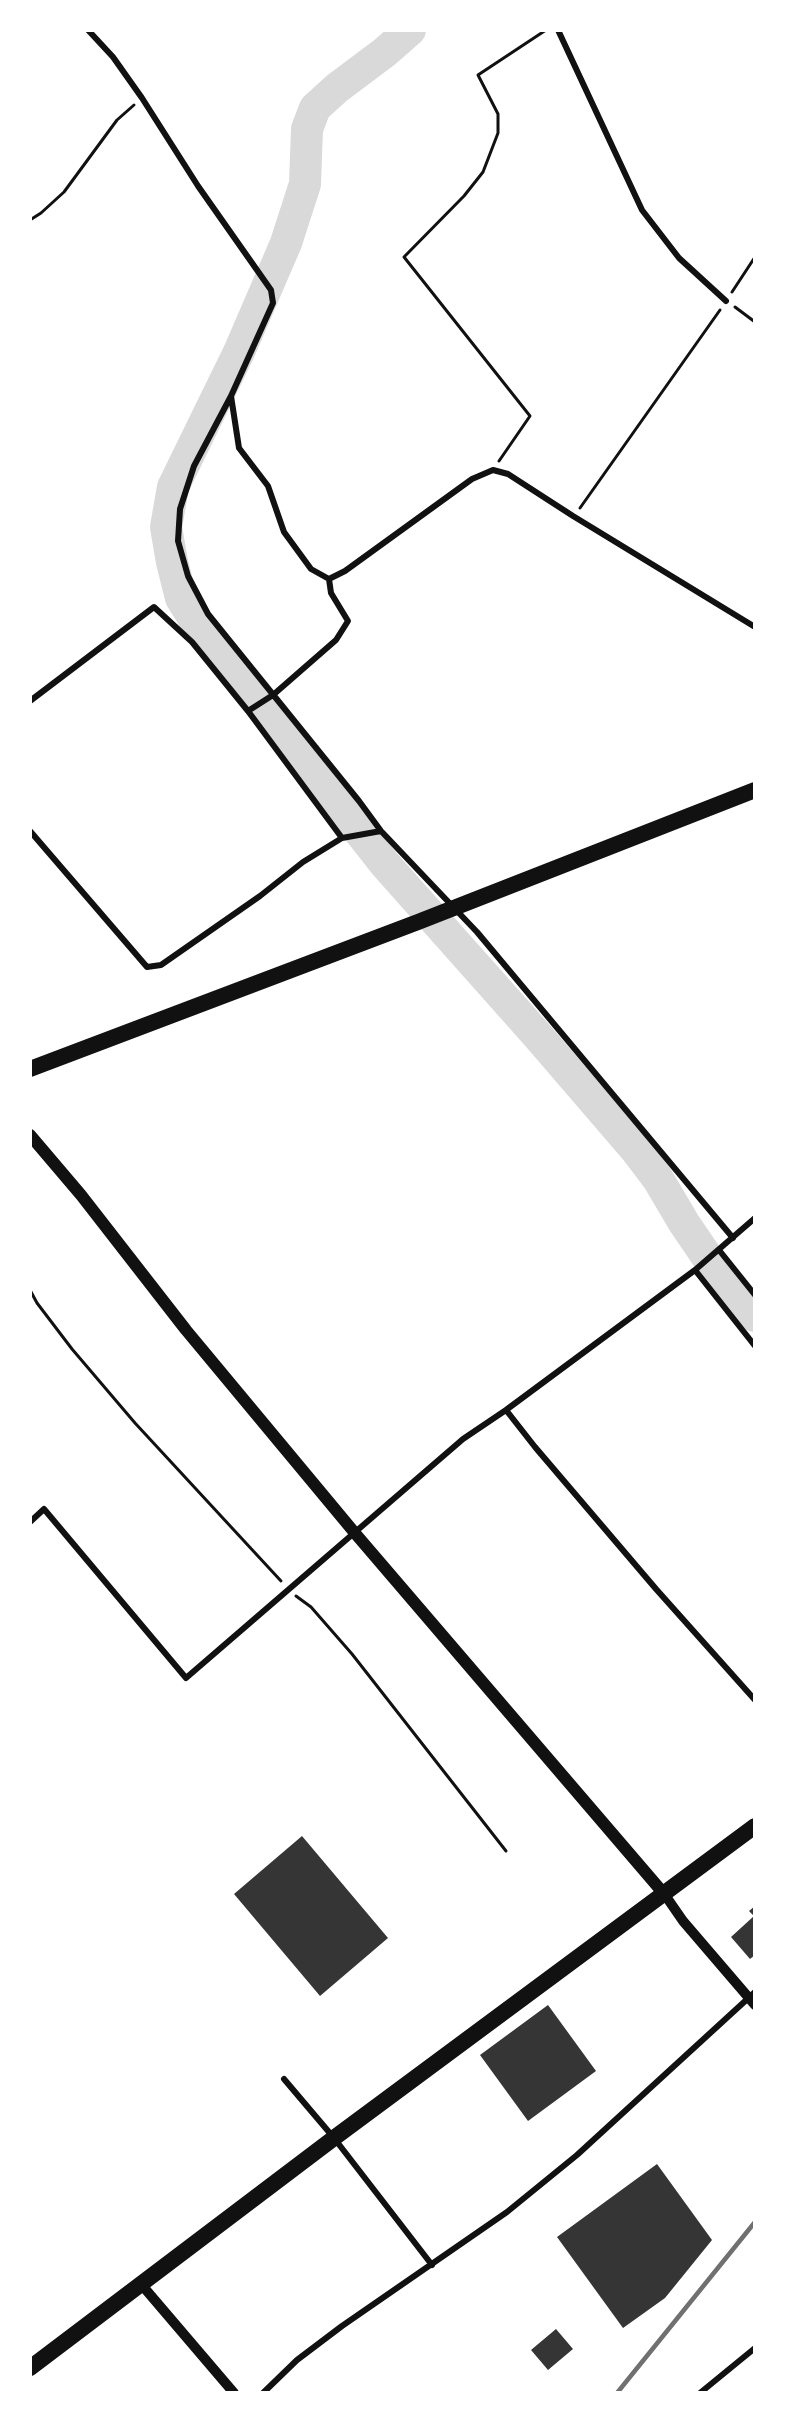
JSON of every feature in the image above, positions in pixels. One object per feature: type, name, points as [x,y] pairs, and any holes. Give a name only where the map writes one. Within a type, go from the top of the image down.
[{"type":"highway","points":[[30,1069],[418,922],[755,790]]},
{"type":"highway","points":[[30,2368],[334,2138],[755,1826]]},
{"type":"main road","points":[[30,1135],[81,1195],[186,1330],[354,1532],[665,1894]]},
{"type":"street","points":[[88,30],[113,57],[142,98],[198,186],[271,290],[273,303],[231,396],[194,466],[180,509],[178,541],[188,576],[208,615],[271,697],[359,801],[377,832],[449,910],[477,932],[733,1238]]},
{"type":"street","points":[[558,30],[642,210],[680,258],[726,301]]},
{"type":"street","points":[[231,396],[239,448],[268,486],[284,532],[311,568],[329,579],[332,593],[348,621],[336,640],[271,697],[250,710]]},
{"type":"street","points":[[329,579],[345,571],[472,479],[493,470],[508,474],[755,627]]},
{"type":"street","points":[[30,701],[154,608],[192,642],[250,710],[345,838]]},
{"type":"street","points":[[30,831],[147,966],[161,965],[260,896],[303,862],[345,838],[377,832]]},
{"type":"street","points":[[30,1522],[44,1509],[186,1678],[463,1439],[506,1410],[696,1268],[755,1218]]},
{"type":"street","points":[[717,1251],[755,1295]]},
{"type":"street","points":[[696,1268],[755,1346]]},
{"type":"street","points":[[506,1410],[656,1589],[755,1700]]},
{"type":"street","points":[[263,2393],[297,2360],[342,2326],[507,2212],[576,2155],[753,1998],[683,1921],[665,1894]]},
{"type":"street","points":[[284,2079],[334,2138],[432,2265]]},
{"type":"street","points":[[141,2284],[234,2393]]},
{"type":"street","points":[[700,2393],[755,2348]]},
{"type":"path","points":[[493,470],[530,416],[404,257],[464,196],[483,172],[498,132],[498,114],[478,75],[547,30]]},
{"type":"path","points":[[30,220],[64,192],[117,120],[142,98]]},
{"type":"path","points":[[573,516],[755,258]]},
{"type":"path","points":[[726,301],[755,322]]},
{"type":"path","points":[[30,1290],[37,1303],[72,1349],[135,1423],[289,1590],[311,1607],[352,1654],[506,1851]]},
{"type":"building","points":[[302,1836],[388,1938],[320,1996],[234,1894]]},
{"type":"building","points":[[755,1906],[755,1955],[750,1959],[731,1937],[754,1916],[749,1911]]},
{"type":"building","points":[[548,2005],[596,2071],[528,2121],[480,2055]]},
{"type":"building","points":[[657,2164],[712,2240],[665,2298],[623,2328],[557,2237]]},
{"type":"building","points":[[556,2329],[573,2349],[548,2370],[531,2350]]},
{"type":"waterway","points":[[410,30],[315,108],[307,129],[305,184],[286,243],[239,352],[173,487],[166,527],[181,598],[202,632],[385,864],[636,1150],[658,1179],[718,1273],[755,1316]]},
{"type":"railway","points":[[617,2393],[755,2222]]}]
